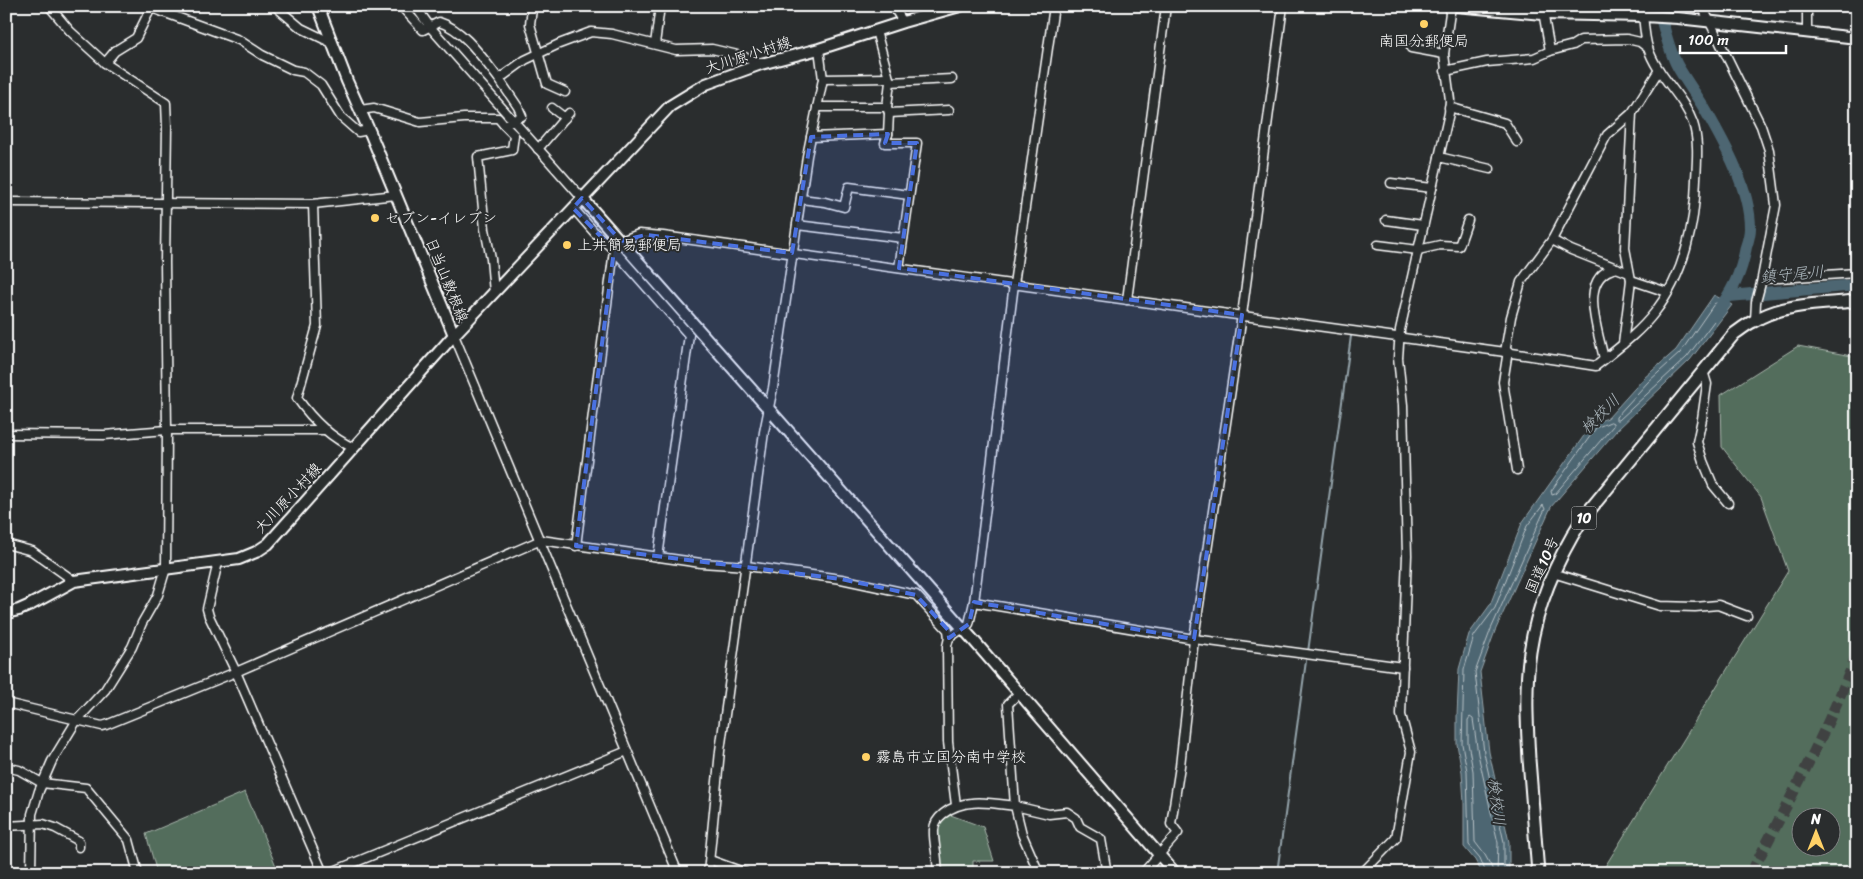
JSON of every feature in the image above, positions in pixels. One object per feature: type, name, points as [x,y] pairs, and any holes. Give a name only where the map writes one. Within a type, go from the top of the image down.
[{"type":"highway","name":"国道10号","points":[[1538,873],[1527,717],[1527,688],[1534,633],[1542,602],[1568,541],[1583,518],[1734,334],[1755,320],[1780,310],[1797,306],[1857,301]]},
{"type":"main road","name":"日当山敷根線","points":[[318,6],[454,335],[582,198]]},
{"type":"main road","name":"大川原小村線","points":[[582,198],[670,106],[706,84],[761,64],[819,50],[903,22],[960,6]]},
{"type":"main road","points":[[1456,6],[1542,10],[1643,11],[1698,20],[1857,38]]},
{"type":"main road","points":[[582,198],[1020,693],[1175,873]]},
{"type":"main road","name":"大川原小村線","points":[[6,612],[28,606],[74,581],[239,559],[256,552],[268,544],[454,335]]},
{"type":"street","points":[[32,873],[32,814],[42,784],[61,745],[77,720],[105,690],[132,646],[142,622],[158,596],[166,568],[166,103],[105,63],[70,31],[49,6]]},
{"type":"street","points":[[275,6],[301,28],[332,43]]},
{"type":"street","points":[[401,6],[423,30],[431,28],[439,22],[447,25],[477,51],[499,79],[522,116],[504,125]]},
{"type":"street","points":[[415,6],[431,28],[582,198]]},
{"type":"street","points":[[655,44],[660,6]]},
{"type":"street","points":[[893,6],[903,22]]},
{"type":"street","points":[[949,638],[969,624],[974,602],[1014,284],[1054,6]]},
{"type":"street","points":[[1127,300],[1166,6]]},
{"type":"street","points":[[1143,873],[1178,834],[1171,824],[1180,766],[1194,639],[1242,315],[1283,6]]},
{"type":"street","points":[[1362,873],[1396,838],[1410,752],[1401,715],[1407,555],[1402,405],[1398,358],[1400,337],[1423,225],[1450,107],[1444,54],[1451,6]]},
{"type":"street","points":[[1702,6],[1761,126],[1769,150],[1776,204],[1762,281],[1756,302],[1755,320]]},
{"type":"street","points":[[1807,6],[1807,31]]},
{"type":"street","points":[[105,63],[115,51],[136,38],[152,7],[238,40],[262,55],[293,70],[304,72],[321,85],[341,118],[358,132],[369,130]]},
{"type":"street","points":[[532,9],[530,24],[547,84],[562,89]]},
{"type":"street","points":[[1542,10],[1550,51]]},
{"type":"street","points":[[621,241],[639,234],[646,234],[1242,315],[1596,366],[1640,329],[1656,311],[1680,268],[1690,234],[1696,199],[1697,142],[1688,113],[1659,70],[1648,48],[1643,11]]},
{"type":"street","points":[[876,31],[889,80],[888,134],[885,143],[917,143],[899,268]]},
{"type":"street","points":[[499,79],[525,60],[591,32],[602,32],[676,50],[712,50],[742,56],[761,64]]},
{"type":"street","points":[[1445,71],[1487,62],[1534,58],[1550,51],[1573,45],[1581,40],[1627,39],[1640,42],[1648,48]]},
{"type":"street","points":[[1412,48],[1444,54]]},
{"type":"street","points":[[708,873],[720,751],[764,432],[811,138],[823,79],[819,50]]},
{"type":"street","points":[[1517,470],[1503,382],[1511,317],[1522,282],[1552,240],[1607,135],[1632,113],[1659,70]]},
{"type":"street","points":[[823,79],[952,79]]},
{"type":"street","points":[[817,107],[949,110]]},
{"type":"street","points":[[1450,107],[1506,123],[1517,142]]},
{"type":"street","points":[[360,110],[374,108],[420,122],[464,118],[498,118],[514,135],[512,150],[478,157],[494,293]]},
{"type":"street","points":[[538,149],[567,116],[552,108]]},
{"type":"street","points":[[1623,344],[1630,276],[1624,248],[1632,113]]},
{"type":"street","points":[[811,138],[888,134]]},
{"type":"street","points":[[1439,157],[1490,169]]},
{"type":"street","points":[[1391,183],[1432,188]]},
{"type":"street","points":[[801,199],[844,207],[849,187],[909,195]]},
{"type":"street","points":[[6,202],[313,204],[396,195]]},
{"type":"street","points":[[313,204],[317,326],[297,396],[326,430],[340,442],[354,448]]},
{"type":"street","points":[[573,208],[595,233],[614,250],[689,335],[658,557]]},
{"type":"street","points":[[1386,220],[1423,225]]},
{"type":"street","points":[[1378,245],[1418,250],[1440,245],[1460,246],[1468,220]]},
{"type":"street","points":[[797,225],[903,238]]},
{"type":"street","points":[[1552,240],[1667,292]]},
{"type":"street","points":[[576,546],[614,250]]},
{"type":"street","points":[[1604,359],[1594,313],[1595,289],[1600,275],[1617,268]]},
{"type":"street","points":[[1762,281],[1857,273]]},
{"type":"street","points":[[454,335],[541,540],[678,873]]},
{"type":"street","points":[[1703,371],[1707,384],[1697,442],[1713,485],[1728,503]]},
{"type":"street","points":[[6,434],[104,435],[167,430],[326,430]]},
{"type":"street","points":[[6,703],[102,726],[106,725],[236,672],[541,540],[701,563],[747,566],[841,578],[916,595],[948,630],[948,742],[956,805]]},
{"type":"street","points":[[6,544],[32,551],[74,581]]},
{"type":"street","points":[[218,562],[207,608],[323,873]]},
{"type":"street","points":[[1553,573],[1660,606],[1695,607],[1718,605],[1747,616]]},
{"type":"street","points":[[974,602],[1194,639],[1403,667]]},
{"type":"street","points":[[1020,693],[1008,704],[1015,806],[1022,834],[1038,873]]},
{"type":"street","points":[[329,873],[627,751]]},
{"type":"street","points":[[6,767],[19,770],[42,784],[86,788],[129,840],[138,873]]},
{"type":"street","points":[[937,873],[938,865],[933,832],[935,824],[940,817],[956,805],[986,803],[1015,806],[1048,814],[1067,812],[1076,818],[1080,827],[1101,839],[1106,868],[1109,873]]},
{"type":"street","points":[[6,826],[43,824],[55,828],[79,841],[78,847]]},
{"type":"street","points":[[710,860],[746,873]]},
{"type":"highlighted area","points":[[888,134],[885,143],[917,143],[899,268],[1242,315],[1194,639],[974,602],[969,624],[949,638],[948,630],[916,595],[841,579],[576,546],[614,250],[573,208],[582,198],[621,241],[646,235],[792,253],[811,137]]},
{"type":"green space","points":[[1798,346],[1857,357],[1857,873],[1601,873],[1788,571],[1761,497],[1722,447],[1721,395]]},
{"type":"green space","points":[[245,792],[279,873],[157,873],[146,834]]},
{"type":"green space","points":[[948,814],[983,827],[994,861],[973,861],[973,873],[964,873],[941,867],[938,825]]},
{"type":"water","points":[[1714,295],[1732,305],[1690,360],[1616,431],[1551,507],[1495,631],[1480,672],[1489,752],[1509,842],[1509,873],[1482,873],[1475,860],[1464,847],[1462,772],[1457,744],[1459,669],[1469,634],[1490,605],[1522,523],[1593,423],[1608,418],[1644,378],[1676,350]]},
{"type":"waterway","name":"検校川","points":[[1658,6],[1666,38],[1675,60],[1727,149],[1740,181],[1749,212],[1750,233],[1741,266],[1731,291],[1715,315]]},
{"type":"waterway","name":"鎮守尾川","points":[[1729,296],[1857,285]]},
{"type":"waterway","points":[[1308,652],[1351,336]]},
{"type":"waterway","points":[[1277,873],[1306,661]]},
{"type":"waterway","points":[[1200,870],[1220,873]]},
{"type":"tunnel","points":[[1751,873],[1821,738],[1857,654]]},
{"type":"place","name":"南国分郵便局","points":[[1424,24]]},
{"type":"place","name":"セブン-イレブン","points":[[375,218]]},
{"type":"place","name":"上井簡易郵便局","points":[[567,245]]},
{"type":"place","name":"霧島市立国分南中学校","points":[[866,757]]}]
